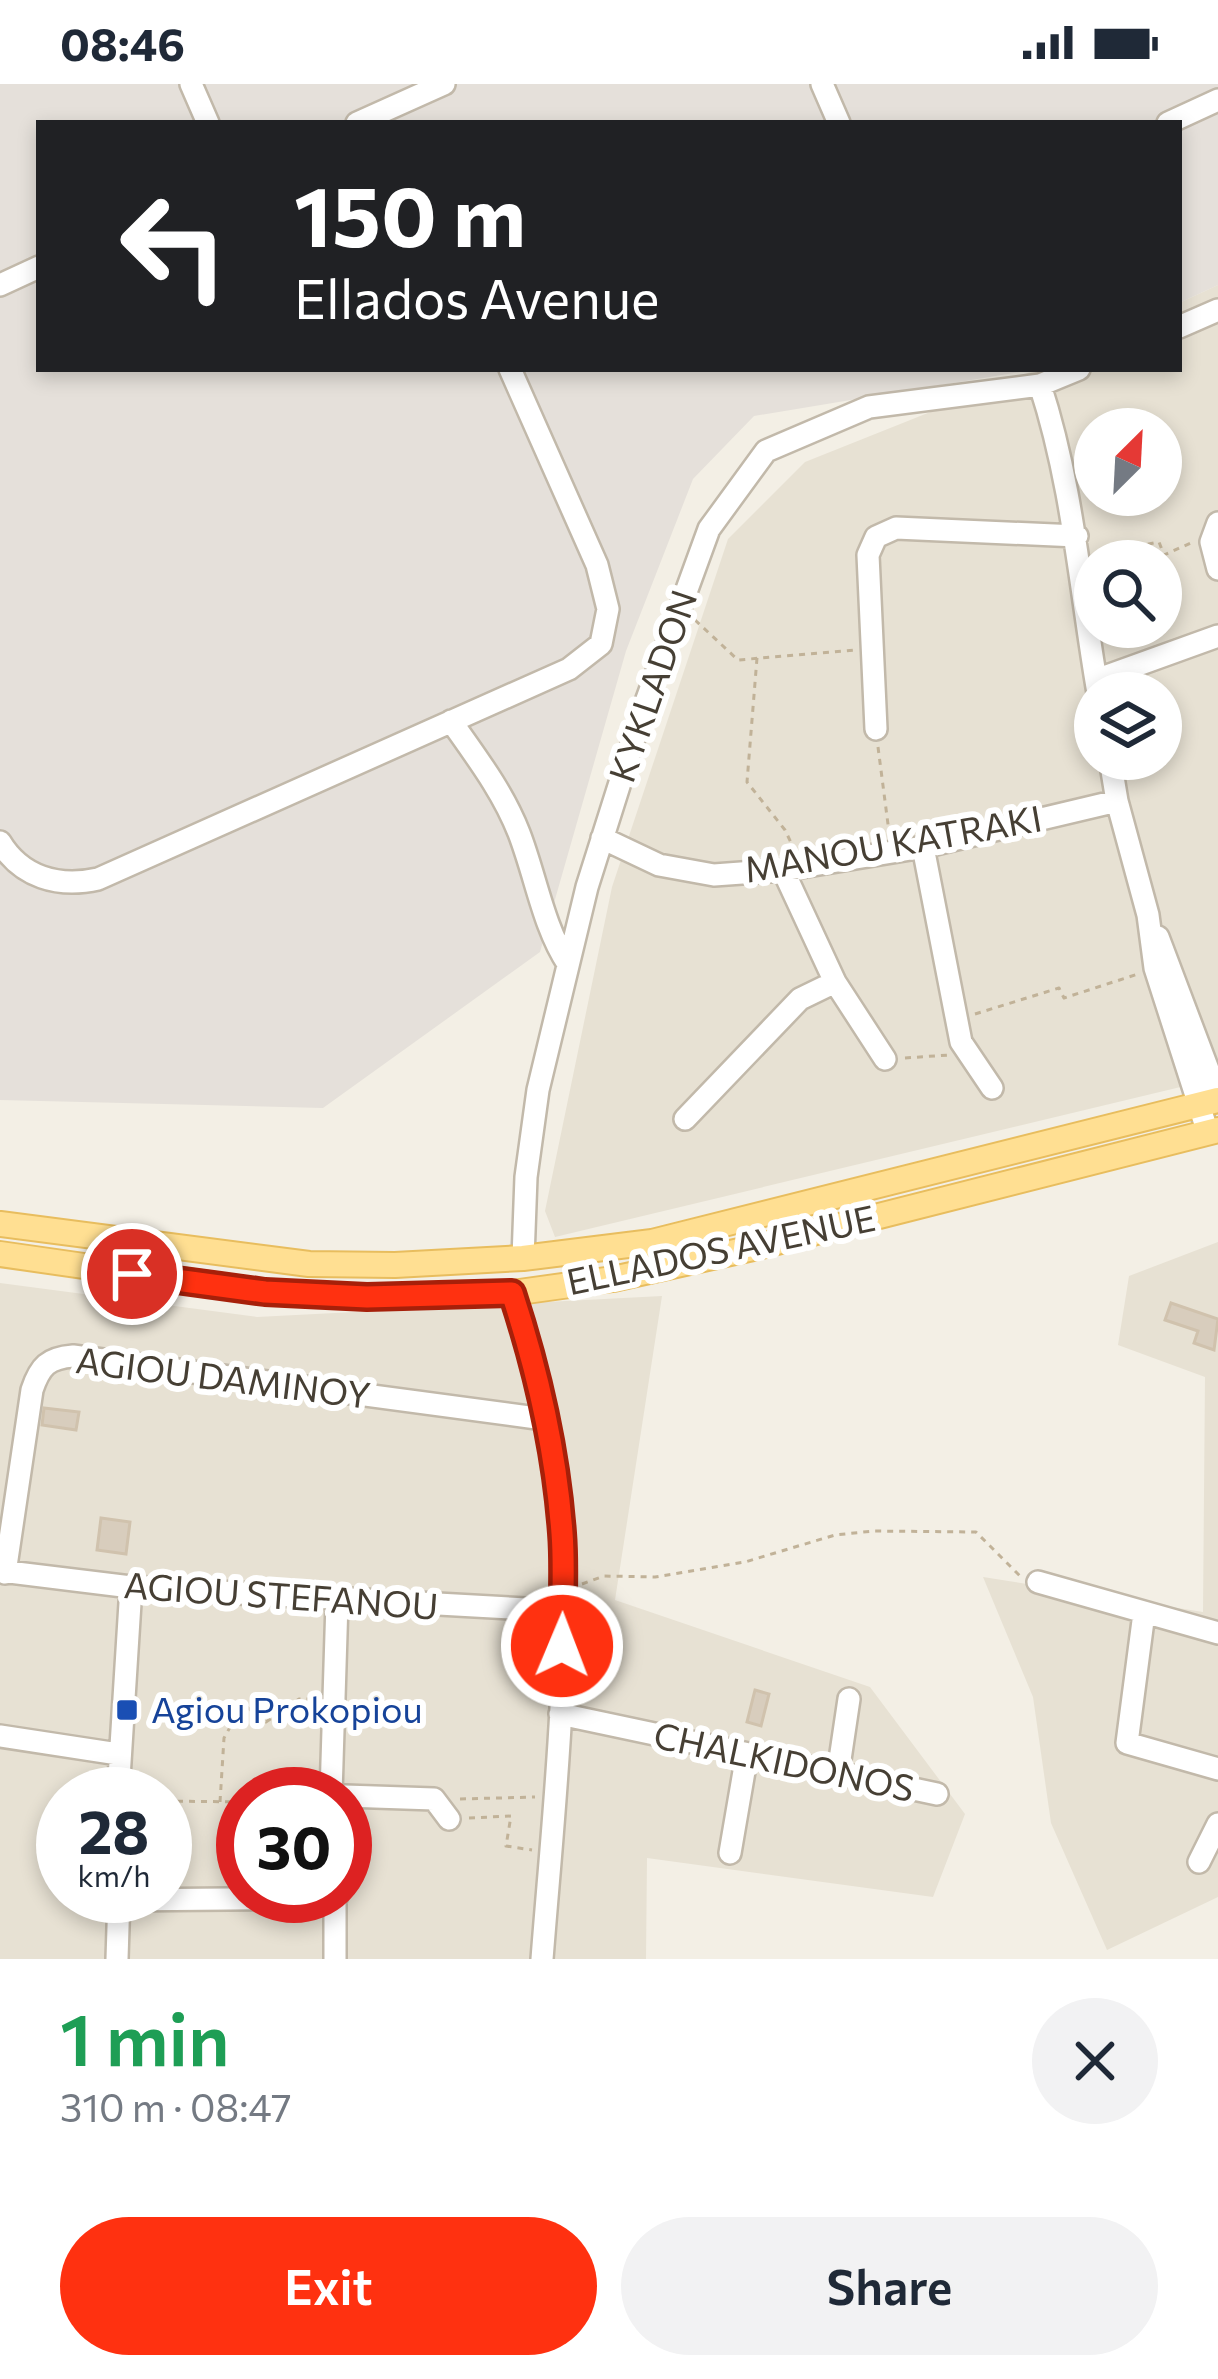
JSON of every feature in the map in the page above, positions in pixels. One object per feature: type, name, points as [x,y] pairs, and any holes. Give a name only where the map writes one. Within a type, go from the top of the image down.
[{"type":"main road","name":"ELLADOS AVENUE","points":[[0,1224],[309,1264],[524,1258],[652,1242],[1212,1100]]},
{"type":"main road","name":"ELLADOS AVENUE","points":[[0,1254],[265,1292],[367,1297],[512,1293],[613,1279],[1213,1132]]},
{"type":"street","points":[[191,84],[207,120]]},
{"type":"street","points":[[397,115],[444,84]]},
{"type":"street","points":[[822,84],[838,120]]},
{"type":"street","points":[[1175,120],[1218,100]]},
{"type":"street","points":[[0,284],[36,268]]},
{"type":"street","points":[[1182,326],[1218,310]]},
{"type":"street","points":[[0,842],[10,859],[51,881],[75,884],[98,879],[569,669],[601,644],[608,609],[597,565],[511,372]]},
{"type":"street","name":"KYKLADON","points":[[524,1258],[526,1177],[538,1090],[568,964],[602,838],[709,529],[766,451],[869,407],[1040,386],[1072,372]]},
{"type":"street","points":[[1040,386],[1077,536],[1095,672]]},
{"type":"street","points":[[1215,528],[1211,542],[1218,568]]},
{"type":"street","points":[[876,729],[868,555],[871,544],[884,531],[1077,536]]},
{"type":"street","points":[[1133,672],[1218,636]]},
{"type":"street","points":[[451,722],[501,792],[531,867],[554,944],[568,964]]},
{"type":"street","points":[[1113,780],[1148,915],[1155,968],[1212,1100]]},
{"type":"street","name":"MANOU KATRAKI","points":[[602,838],[659,865],[714,875],[923,847],[1117,801]]},
{"type":"street","points":[[923,847],[956,1019],[967,1054],[992,1088]]},
{"type":"street","points":[[793,868],[835,982],[885,1059]]},
{"type":"street","points":[[1148,915],[1172,967],[1212,1100],[1213,1132]]},
{"type":"street","points":[[685,1119],[800,1000],[835,982]]},
{"type":"street","points":[[904,1179],[911,1208]]},
{"type":"street","points":[[512,1293],[534,1367],[562,1532],[560,1714],[542,1959]]},
{"type":"street","name":"AGIOU DAMINOY","points":[[3,1572],[32,1390],[38,1372],[54,1358],[74,1356],[544,1419]]},
{"type":"street","name":"AGIOU STEFANOU","points":[[3,1572],[337,1602],[562,1600]]},
{"type":"street","points":[[1038,1582],[1218,1633]]},
{"type":"street","points":[[118,1767],[131,1587]]},
{"type":"street","points":[[332,1767],[337,1602]]},
{"type":"street","points":[[1144,1613],[1127,1743],[1218,1769]]},
{"type":"street","points":[[838,1773],[849,1699]]},
{"type":"street","name":"CHALKIDONOS","points":[[560,1714],[937,1794]]},
{"type":"street","points":[[0,1736],[118,1754]]},
{"type":"street","points":[[730,1853],[747,1754]]},
{"type":"street","points":[[372,1797],[434,1799],[449,1820]]},
{"type":"street","points":[[1199,1862],[1218,1824]]},
{"type":"street","points":[[117,1959],[118,1923]]},
{"type":"street","points":[[335,1923],[335,1959]]},
{"type":"path","points":[[1182,545],[1215,528]]},
{"type":"path","points":[[680,606],[738,660],[872,648]]},
{"type":"path","points":[[757,658],[747,782],[784,830],[793,868]]},
{"type":"path","points":[[876,729],[892,852]]},
{"type":"path","points":[[956,1019],[1059,988],[1064,998],[1155,968]]},
{"type":"path","points":[[885,1059],[967,1054]]},
{"type":"path","points":[[562,1600],[604,1576],[655,1577],[745,1562],[835,1535],[874,1531],[976,1532],[1016,1574],[1038,1582]]},
{"type":"path","points":[[222,1767],[224,1738],[243,1705],[266,1723],[299,1699],[334,1698]]},
{"type":"path","points":[[434,1799],[554,1797]]},
{"type":"path","points":[[449,1820],[511,1816],[506,1846],[550,1853]]},
{"type":"shaded area","points":[[0,84],[1218,84],[1218,285],[1182,302],[1182,120],[36,120],[36,372],[1020,372],[754,416],[693,479],[626,651],[540,952],[323,1108],[0,1100]]},
{"type":"shaded area","points":[[1218,285],[1218,1078],[555,1237],[545,1211],[612,887],[728,539],[805,462],[1030,372],[1182,372],[1182,302]]},
{"type":"shaded area","points":[[1218,1242],[1218,1897],[1107,1950],[1051,1823],[1033,1697],[983,1577],[1203,1612],[1205,1377],[1118,1345],[1129,1276]]},
{"type":"shaded area","points":[[0,1283],[257,1317],[662,1296],[615,1600],[870,1687],[965,1814],[933,1897],[647,1858],[646,1959],[0,1959]]},
{"type":"building","points":[[1171,1303],[1218,1319],[1214,1350],[1194,1343],[1198,1331],[1165,1320]]},
{"type":"building","points":[[44,1408],[79,1412],[76,1430],[42,1425]]},
{"type":"building","points":[[101,1518],[130,1522],[126,1554],[97,1550]]},
{"type":"building","points":[[755,1690],[769,1694],[761,1726],[747,1722]]},
{"type":"place","name":"Agiou Prokopiou","points":[[127,1710]]},
{"type":"route","points":[[132,1274],[265,1292],[367,1297],[512,1293],[534,1367],[554,1472],[562,1532],[562,1646]]}]
